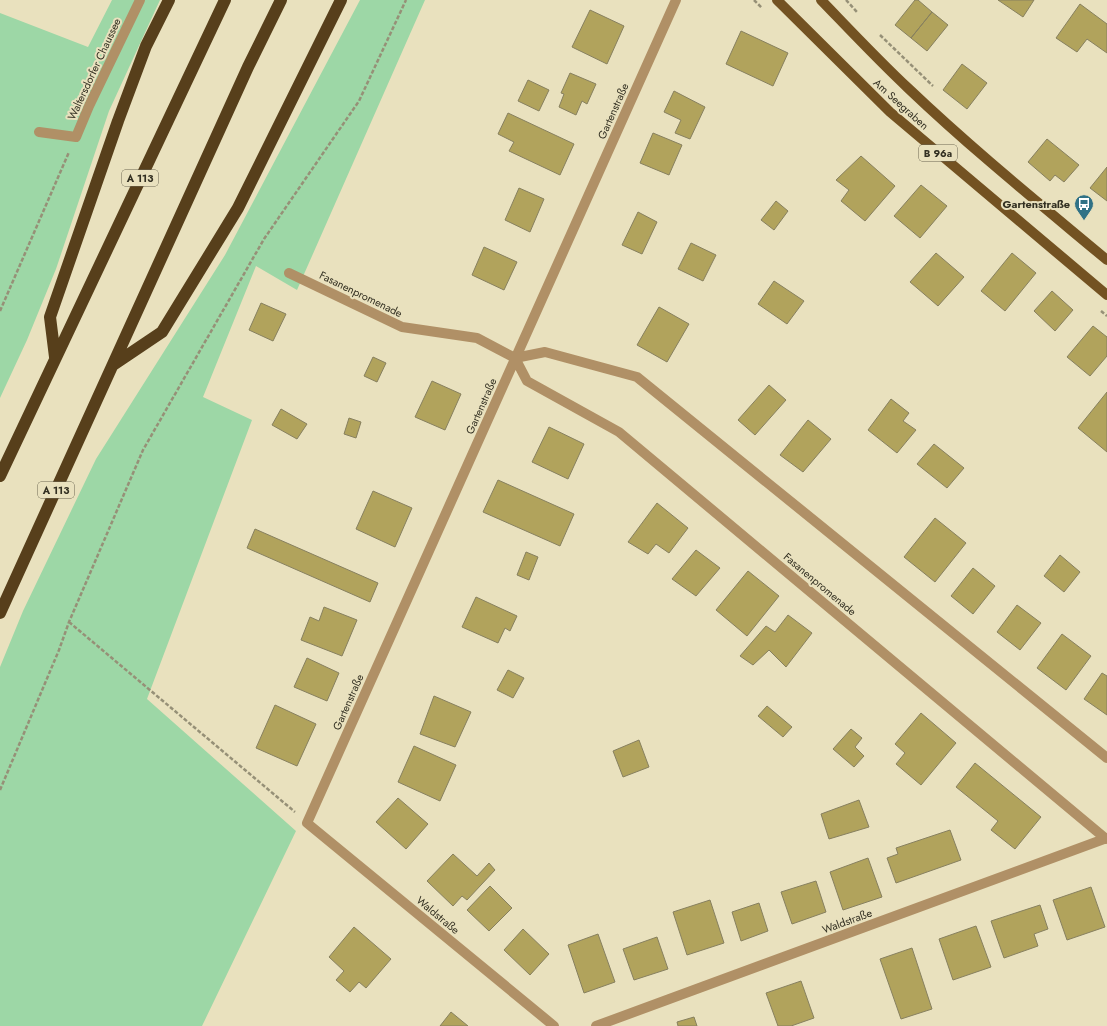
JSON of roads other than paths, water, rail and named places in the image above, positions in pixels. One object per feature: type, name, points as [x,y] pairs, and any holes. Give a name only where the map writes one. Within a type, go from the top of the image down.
[{"type":"highway","points":[[55,357],[50,317],[146,46],[169,0]]},
{"type":"highway","name":"A 113","points":[[0,476],[225,0]]},
{"type":"highway","name":"A 113","points":[[0,613],[248,68],[282,0]]},
{"type":"highway","points":[[112,366],[162,332],[238,208],[341,0]]},
{"type":"main road","name":"Am Seegraben","points":[[778,0],[890,112],[1107,295]]},
{"type":"main road","name":"Am Seegraben","points":[[821,0],[908,88],[943,120],[1011,180],[1107,260]]},
{"type":"street","name":"Waltersdorfer Chaussee","points":[[39,132],[76,137],[89,106],[140,0]]},
{"type":"street","name":"Gartenstraße","points":[[307,823],[676,0]]},
{"type":"street","name":"Fasanenpromenade","points":[[289,273],[402,328],[477,338],[515,358],[527,381],[619,432],[1107,839]]},
{"type":"street","points":[[515,358],[545,352],[637,377],[1107,758]]},
{"type":"street","name":"Waldstraße","points":[[307,823],[554,1026]]},
{"type":"street","name":"Waldstraße","points":[[596,1026],[1107,839]]},
{"type":"place","name":"Gartenstraße","points":[[1084,221]]}]
